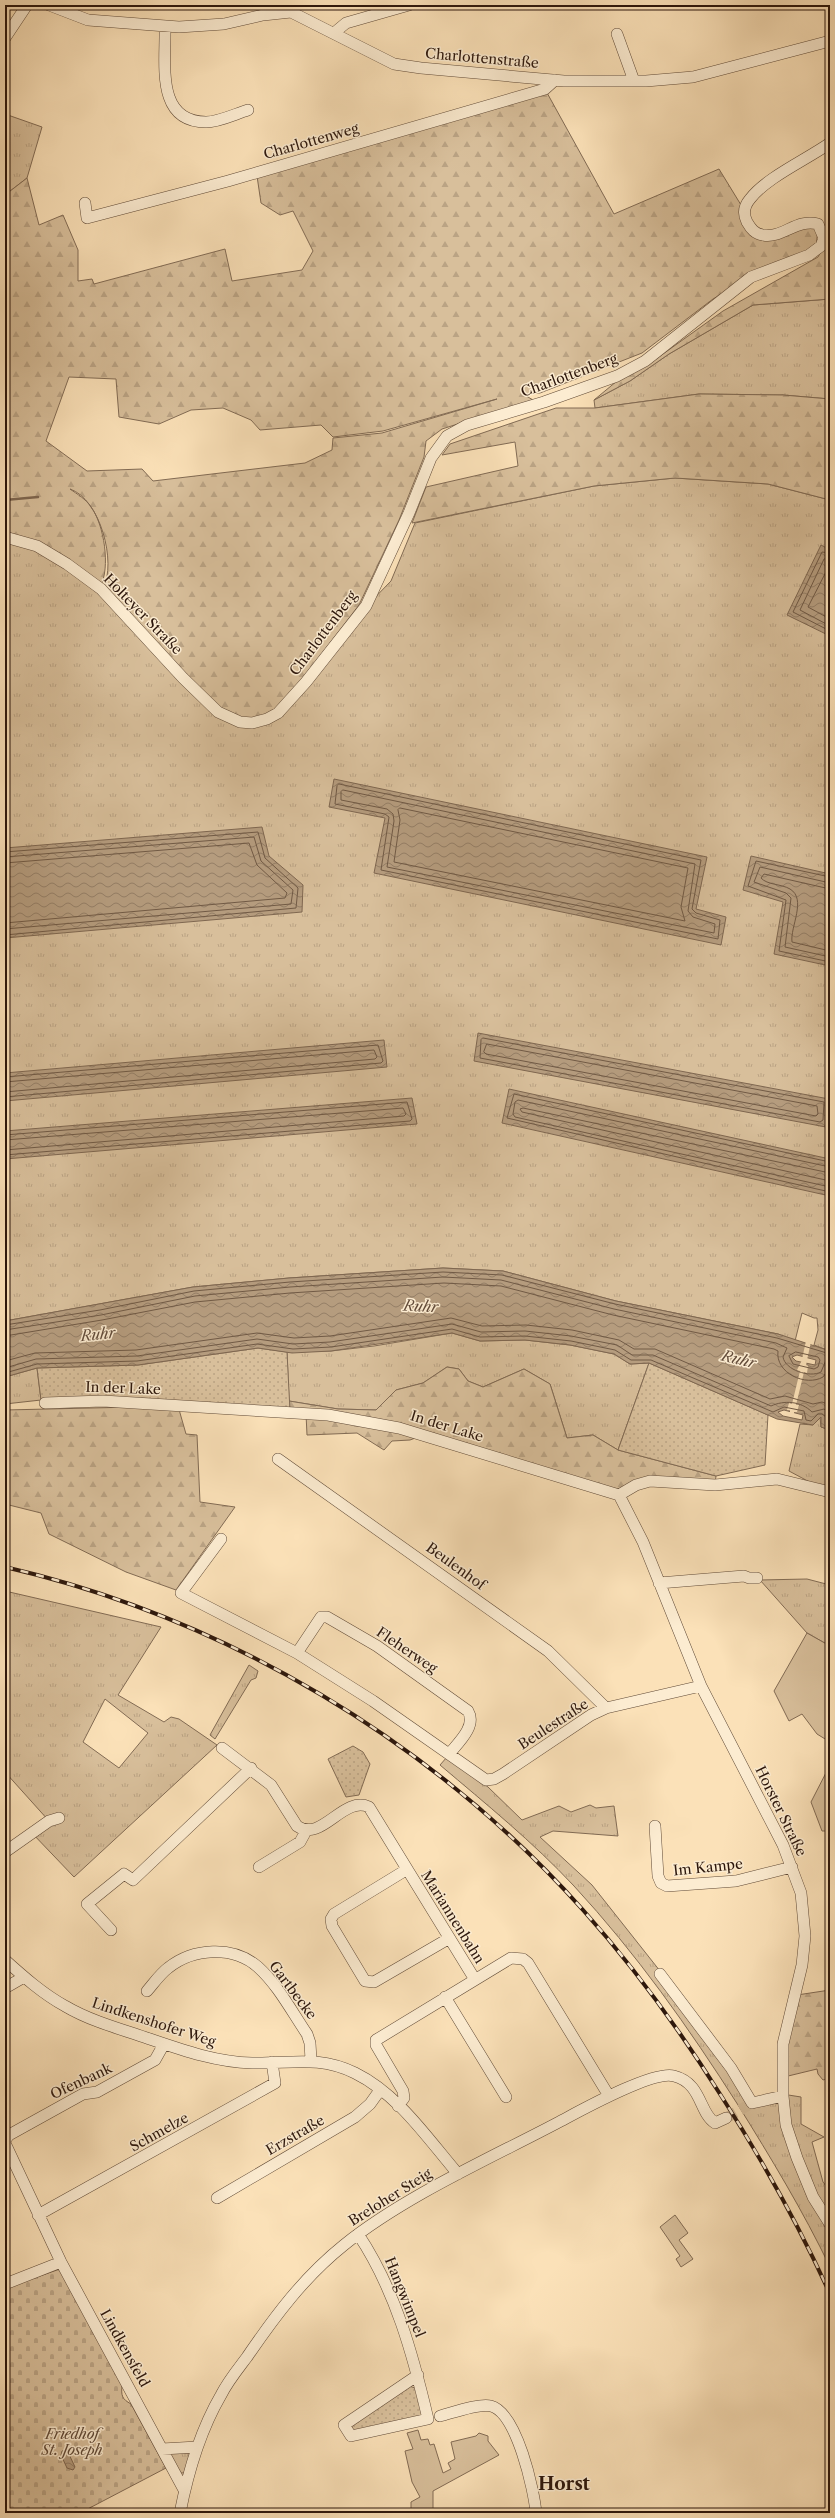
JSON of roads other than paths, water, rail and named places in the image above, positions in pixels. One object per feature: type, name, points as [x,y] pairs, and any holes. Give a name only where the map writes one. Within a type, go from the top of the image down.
[{"type":"street","points":[[5,38],[27,5]]},
{"type":"street","name":"Charlottenstraße","points":[[49,5],[88,20],[165,27],[210,26],[291,8],[334,34],[383,59],[404,66],[555,80],[634,81],[693,77],[830,41]]},
{"type":"street","points":[[334,34],[346,23],[409,5]]},
{"type":"street","points":[[165,27],[166,87],[172,107],[188,120],[208,122],[248,110]]},
{"type":"street","points":[[617,34],[634,81]]},
{"type":"street","name":"Charlottenweg","points":[[85,202],[87,218],[228,181],[545,89],[555,80]]},
{"type":"street","name":"Charlottenberg","points":[[252,723],[267,719],[284,707],[306,682],[366,606],[409,513],[432,458],[447,436],[467,425],[558,397],[618,376],[645,361],[751,277],[809,255],[821,246],[824,238],[818,224],[810,222],[795,225],[770,236],[762,235],[750,228],[745,217],[745,208],[750,199],[769,183],[830,142]]},
{"type":"street","name":"Holteyer Straße","points":[[5,537],[37,546],[97,585],[183,678],[218,712],[240,722],[252,723]]},
{"type":"street","name":"In der Lake","points":[[45,1403],[103,1401],[328,1415],[400,1428],[622,1494]]},
{"type":"street","name":"Beulenhof","points":[[278,1459],[548,1650],[606,1708]]},
{"type":"street","points":[[622,1494],[636,1485],[650,1481],[715,1485],[777,1479],[830,1492]]},
{"type":"street","name":"Horster Straße","points":[[622,1494],[621,1502],[629,1512],[701,1686],[784,1845],[801,1893],[805,1936],[796,1993],[783,2044],[783,2096],[786,2125],[792,2144],[813,2198],[830,2224]]},
{"type":"street","points":[[221,1539],[181,1593],[297,1653],[373,1701],[449,1754]]},
{"type":"street","points":[[659,1583],[744,1576],[749,1578],[757,1578]]},
{"type":"street","name":"Fleherweg","points":[[297,1653],[321,1617],[327,1617],[377,1646],[468,1711],[471,1719],[470,1726],[449,1754]]},
{"type":"street","name":"Beulestraße","points":[[449,1754],[486,1780],[496,1778],[591,1715],[606,1708],[701,1686]]},
{"type":"street","points":[[222,1748],[251,1768],[271,1785],[297,1826],[306,1831]]},
{"type":"street","points":[[111,1930],[87,1904],[124,1874],[133,1880],[251,1768]]},
{"type":"street","name":"Mariannenbahn","points":[[259,1867],[300,1842],[306,1831],[315,1829],[353,1807],[364,1805],[372,1812],[448,1939],[474,1978],[511,1958],[523,1959],[609,2096]]},
{"type":"street","points":[[5,1852],[49,1821],[59,1818]]},
{"type":"street","name":"Im Kampe","points":[[655,1826],[658,1876],[661,1883],[667,1886],[736,1881],[792,1868]]},
{"type":"street","points":[[406,1870],[333,1915],[332,1926],[341,1942],[365,1981],[374,1982],[448,1939]]},
{"type":"street","name":"Gartbecke","points":[[147,1990],[168,1967],[190,1956],[223,1952],[243,1957],[265,1974],[307,2034],[310,2043],[311,2060]]},
{"type":"street","name":"Lindkenshofer Weg","points":[[5,1960],[54,2000],[78,2013],[164,2044],[225,2060],[272,2062],[311,2060],[344,2068],[366,2079],[398,2106],[458,2174]]},
{"type":"street","points":[[660,1974],[731,2068],[752,2104],[783,2096]]},
{"type":"street","points":[[5,1988],[24,1977]]},
{"type":"street","points":[[398,2106],[404,2098],[403,2091],[376,2045],[376,2040],[474,1978]]},
{"type":"street","points":[[445,1997],[506,2097]]},
{"type":"street","name":"Ofenbank","points":[[5,2140],[9,2135],[83,2094],[97,2092],[155,2060],[164,2044]]},
{"type":"street","name":"Schmelze","points":[[38,2215],[275,2083],[272,2062]]},
{"type":"street","name":"Breloher Steig","points":[[180,2513],[184,2490],[198,2447],[222,2392],[276,2313],[307,2279],[358,2234],[382,2218],[458,2174],[609,2096],[661,2076],[673,2076],[685,2081],[695,2091],[711,2120],[715,2123],[726,2118]]},
{"type":"street","name":"Erzstraße","points":[[217,2198],[355,2117],[370,2104],[380,2090]]},
{"type":"street","name":"Lindkensfeld","points":[[5,2143],[61,2262],[184,2490]]},
{"type":"street","name":"Hangwimpel","points":[[358,2234],[380,2271],[405,2332],[418,2375],[428,2419],[351,2436],[344,2425],[418,2375]]},
{"type":"street","points":[[5,2284],[61,2262]]},
{"type":"street","points":[[440,2416],[486,2406],[492,2406],[499,2412],[520,2444],[536,2513]]},
{"type":"street","points":[[162,2449],[198,2447]]},
{"type":"water","points":[[821,545],[830,550],[830,636],[787,615]]},
{"type":"water","points":[[334,779],[707,857],[696,909],[726,917],[721,945],[374,873],[385,818],[329,807]]},
{"type":"water","points":[[262,827],[269,856],[303,885],[302,912],[5,938],[5,848]]},
{"type":"water","points":[[751,856],[830,874],[830,966],[774,954],[783,902],[743,890]]},
{"type":"water","points":[[478,1033],[829,1099],[826,1127],[474,1061]]},
{"type":"water","points":[[384,1040],[387,1067],[5,1101],[5,1073]]},
{"type":"water","points":[[509,1089],[830,1159],[830,1196],[502,1123]]},
{"type":"water","points":[[412,1098],[417,1124],[5,1159],[5,1131]]},
{"type":"water","name":"Ruhr","points":[[443,1268],[503,1271],[616,1301],[778,1334],[830,1351],[830,1430],[821,1427],[821,1417],[813,1425],[777,1419],[649,1363],[630,1364],[614,1354],[570,1345],[525,1340],[480,1341],[452,1333],[331,1351],[292,1353],[258,1348],[138,1365],[37,1368],[5,1377],[5,1321],[193,1287],[289,1278]],"holes":[[[797,1355],[816,1360],[815,1365],[796,1361],[792,1357]],[[784,1410],[803,1415],[802,1420],[783,1416],[778,1412]]]},
{"type":"water","points":[[67,2450],[75,2467],[73,2470],[67,2468],[61,2455],[62,2451]]},
{"type":"waterway","points":[[5,500],[38,497]]},
{"type":"tunnel","points":[[726,2118],[752,2103]]},
{"type":"railway","points":[[5,1567],[87,1589],[167,1618],[245,1653],[320,1694],[392,1741],[460,1792],[524,1849],[583,1910],[638,1976],[672,2022],[735,2118],[779,2192],[830,2294]]},
{"type":"district","name":"Horst","points":[[564,2484]]},
{"type":"park label","name":"Friedhof St. Joseph","points":[[72,2442]]}]
